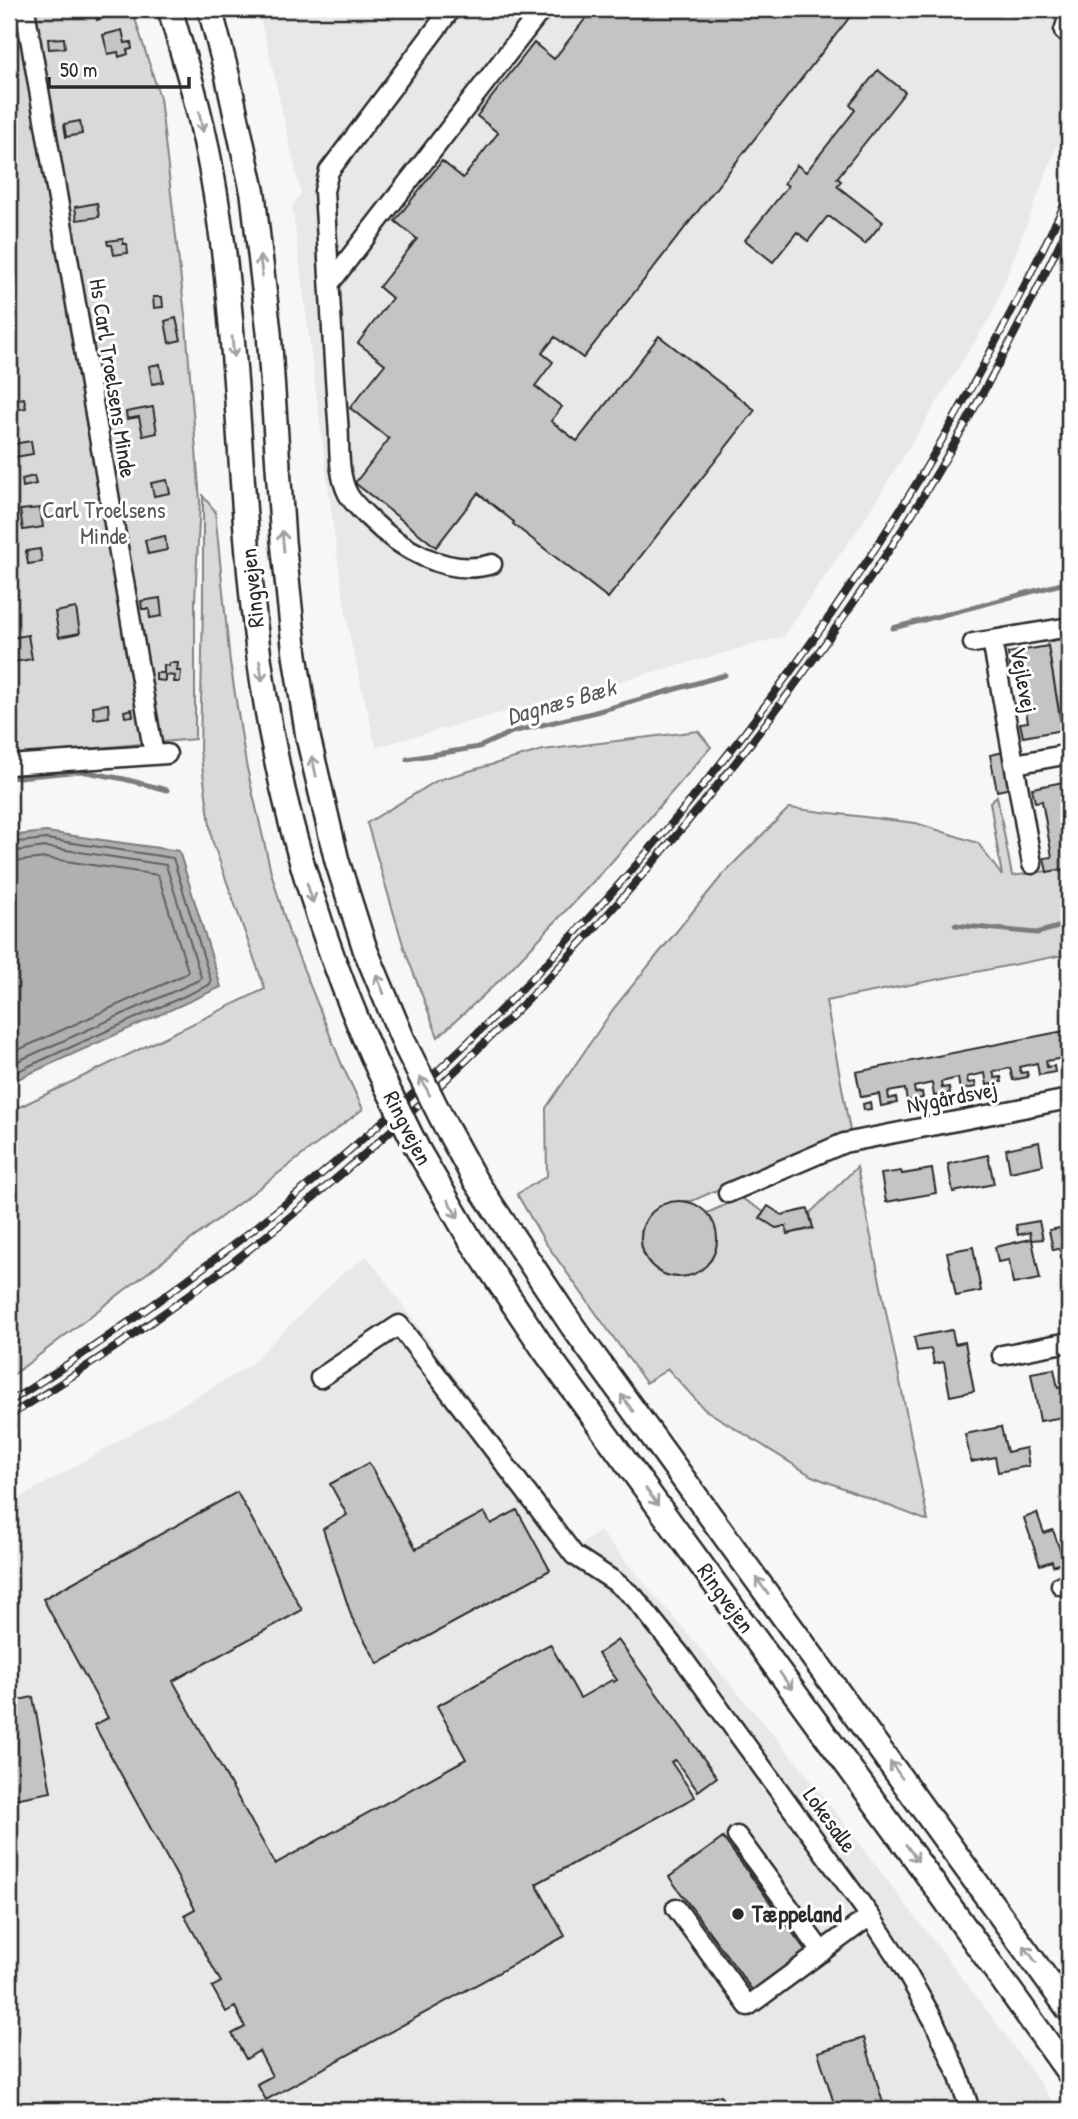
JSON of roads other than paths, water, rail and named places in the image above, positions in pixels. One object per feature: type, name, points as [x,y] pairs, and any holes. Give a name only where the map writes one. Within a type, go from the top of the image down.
[{"type":"main road","name":"Ringvejen","points":[[170,9],[199,110],[218,210],[233,339],[250,570],[271,737],[284,800],[310,894],[337,974],[379,1071],[418,1150],[470,1239],[545,1351],[1069,2073]]},
{"type":"main road","name":"Ringvejen","points":[[210,9],[253,194],[269,332],[289,604],[308,737],[337,861],[365,949],[405,1047],[475,1180],[573,1327],[1069,2010]]},
{"type":"street","name":"Hs Carl Troelsens Minde","points":[[9,765],[161,754],[25,9]]},
{"type":"street","points":[[451,9],[329,171],[324,191],[343,477],[348,495],[382,532],[409,550],[460,567],[479,568],[492,564]]},
{"type":"street","points":[[330,284],[542,9]]},
{"type":"street","name":"Vejlevej","points":[[1032,864],[992,640],[1069,627]]},
{"type":"street","points":[[973,643],[992,640]]},
{"type":"street","points":[[1015,764],[1069,754]]},
{"type":"street","name":"Nygårdsvej","points":[[728,1193],[844,1143],[1069,1099]]},
{"type":"street","name":"Lokesalle","points":[[320,1378],[399,1325],[574,1555],[634,1597],[682,1657],[870,1916],[901,1963],[934,2021],[958,2074],[970,2110]]},
{"type":"street","points":[[1002,1355],[1069,1342]]},
{"type":"street","points":[[737,1836],[821,1951]]},
{"type":"street","points":[[676,1908],[748,2006],[870,1916]]},
{"type":"water","points":[[46,832],[179,851],[221,987],[9,1083],[9,836]]},
{"type":"waterway","name":"Dagnæs Bæk","points":[[893,628],[1069,582]]},
{"type":"waterway","name":"Dagnæs Bæk","points":[[407,759],[479,747],[512,732],[592,713],[725,675]]},
{"type":"waterway","name":"Dagnæs Bæk","points":[[9,778],[81,771],[167,790]]},
{"type":"waterway","points":[[955,925],[1037,933],[1069,924]]},
{"type":"railway","points":[[9,1402],[171,1291],[325,1171],[423,1085],[516,994],[605,900],[690,801],[770,699],[846,593],[916,484],[957,413],[1015,305],[1069,195]]},
{"type":"railway","points":[[9,1416],[140,1330],[265,1237],[385,1136],[499,1029],[607,915],[708,796],[804,672],[893,544],[986,387],[1069,224]]},
{"type":"place","name":"Tæppeland","points":[[738,1914]]},
{"type":"park label","name":"Carl Troelsens Minde","points":[[104,523]]}]
